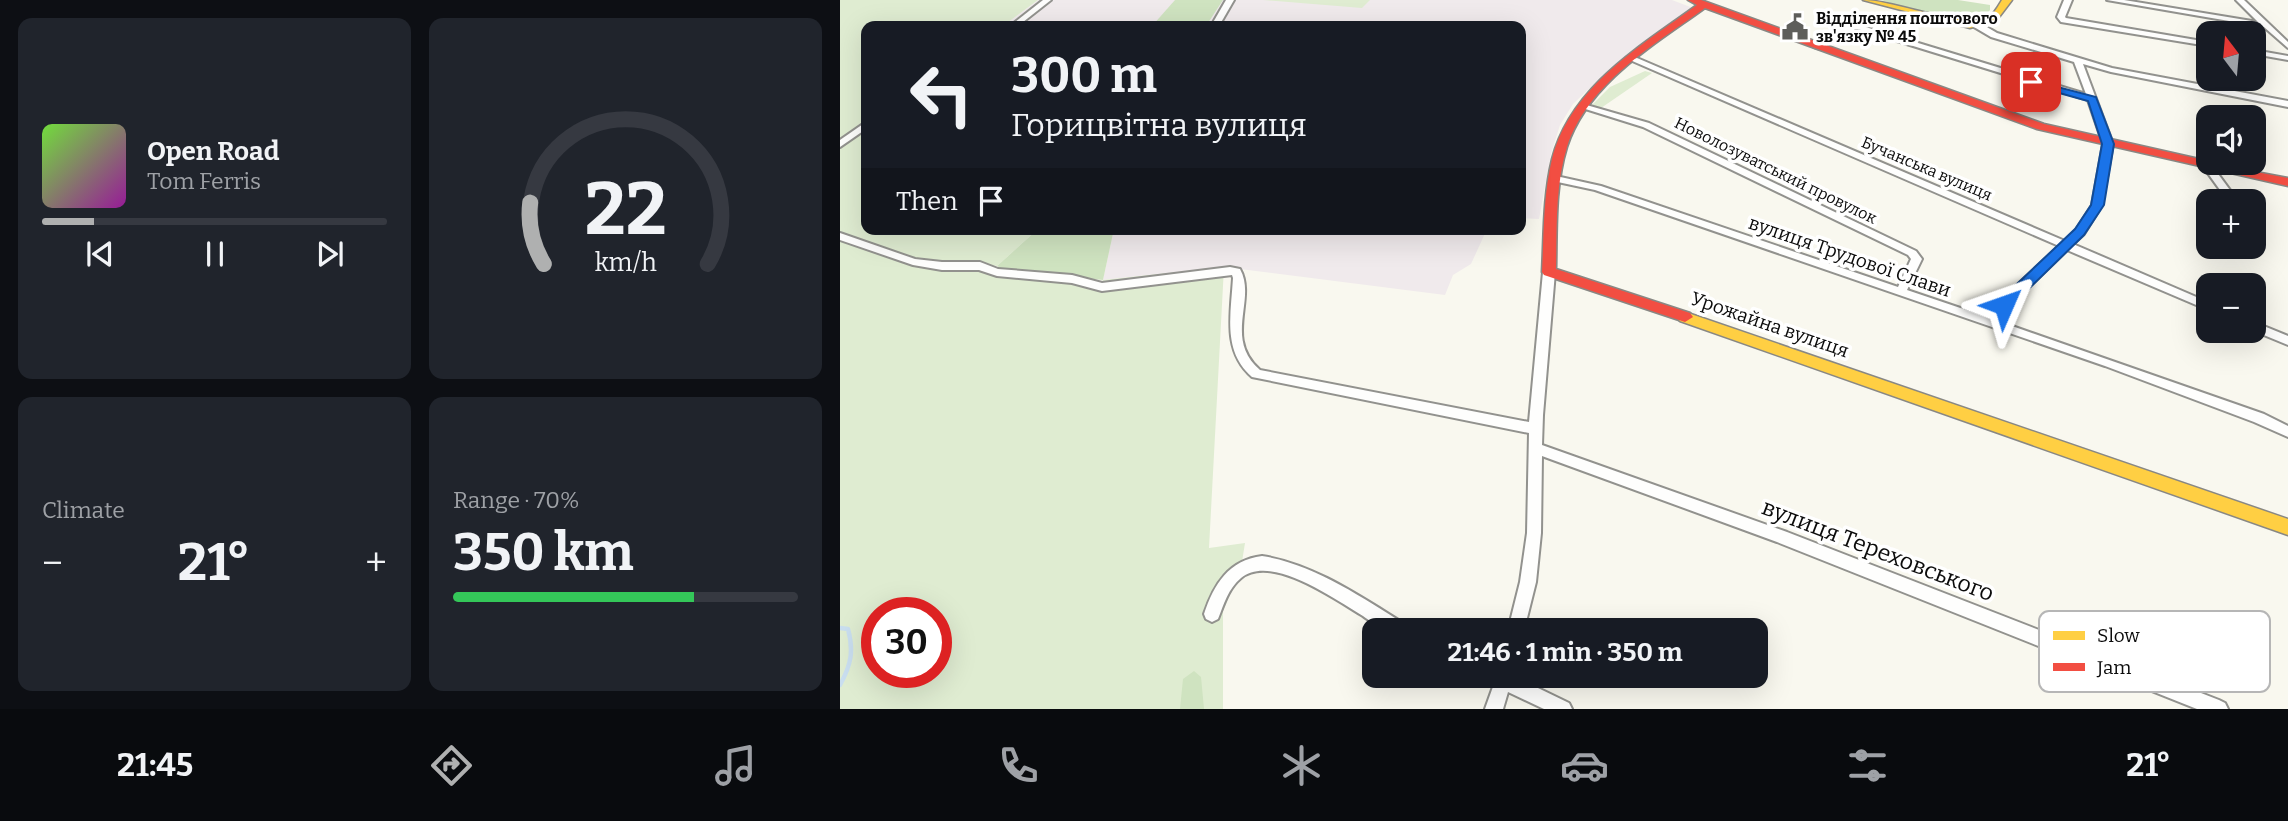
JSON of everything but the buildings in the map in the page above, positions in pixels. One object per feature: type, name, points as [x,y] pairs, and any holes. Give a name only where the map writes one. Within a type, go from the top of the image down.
[{"type":"street","points":[[1020,21],[1047,0]]},
{"type":"street","points":[[1218,21],[1230,0]]},
{"type":"street","points":[[1868,0],[1947,21],[1977,25],[1994,35],[2078,62],[2288,104]]},
{"type":"street","points":[[1977,25],[1993,19],[2007,0]]},
{"type":"street","points":[[2068,0],[2061,17],[2064,20],[2196,42]]},
{"type":"street","points":[[2111,0],[2241,21]]},
{"type":"street","points":[[2240,0],[2262,21]]},
{"type":"street","points":[[1519,618],[1528,582],[1534,533],[1536,429],[1556,179],[1569,128],[1583,107],[1699,2],[2010,117],[2108,144],[2196,163]]},
{"type":"street","points":[[2266,25],[2288,46]]},
{"type":"street","points":[[1818,47],[1850,27],[1859,27],[2092,99]]},
{"type":"street","points":[[2266,54],[2288,58]]},
{"type":"street","name":"Бучанська вулиця","points":[[1634,60],[2196,301]]},
{"type":"street","points":[[1986,321],[2080,232],[2097,205],[2108,144],[2078,62]]},
{"type":"street","name":"Новолозуватський провулок","points":[[1583,107],[1646,125],[1912,253],[1917,260],[1900,293]]},
{"type":"street","points":[[840,144],[861,129]]},
{"type":"street","points":[[2255,175],[2288,182]]},
{"type":"street","name":"вулиця Трудової Слави","points":[[1556,179],[1598,188],[1986,321],[2232,408],[2288,432]]},
{"type":"street","points":[[840,236],[913,262],[942,266],[980,266],[997,272],[1072,279],[1102,287],[1236,272],[1239,278],[1238,352],[1246,367],[1269,378],[1536,429]]},
{"type":"street","name":"Урожайна вулиця","points":[[1549,272],[1794,353],[2288,527]]},
{"type":"street","points":[[2266,331],[2288,341]]},
{"type":"street","name":"вулиця Тереховського","points":[[1536,448],[1782,537],[2039,638]]},
{"type":"street","points":[[1212,614],[1220,591],[1233,575],[1253,564],[1263,563],[1277,565],[1346,597],[1380,618]]},
{"type":"street","points":[[1494,709],[1499,688]]},
{"type":"street","points":[[1522,688],[1563,709]]},
{"type":"street","name":"вулиця Тереховського","points":[[2176,692],[2219,709]]},
{"type":"shaded area","points":[[1038,0],[1672,0],[1693,8],[1592,86],[1573,104],[1560,125],[1551,154],[1539,219],[1526,218],[1526,21],[1010,21]]},
{"type":"shaded area","points":[[1113,235],[1484,235],[1471,264],[1453,275],[1445,295],[1224,267],[1103,280]]},
{"type":"green space","points":[[840,0],[1038,0],[1010,21],[861,21],[861,126],[840,141]]},
{"type":"green space","points":[[1175,0],[1223,0],[1209,21],[1156,21]]},
{"type":"green space","points":[[1263,0],[1370,0],[1362,8]]},
{"type":"green space","points":[[1881,0],[1958,0],[1990,5],[1990,10],[1981,17],[1955,20]]},
{"type":"green space","points":[[1645,71],[1652,73],[1601,108],[1592,105],[1610,87]]},
{"type":"green space","points":[[861,131],[861,235],[1031,235],[997,266],[919,260],[840,232],[840,147]]},
{"type":"green space","points":[[1031,235],[1113,235],[1103,280],[1002,269],[997,266]]},
{"type":"green space","points":[[840,241],[910,265],[976,269],[997,276],[1072,284],[1100,290],[1103,280],[1224,267],[1209,548],[1245,543],[1241,568],[1223,611],[1223,709],[840,709]]},
{"type":"green space","points":[[1194,671],[1201,677],[1204,709],[1180,709],[1183,679]]},
{"type":"waterway","points":[[840,628],[848,629],[851,644],[849,664],[840,685]]},
{"type":"traffic: slow","points":[[1868,0],[1970,25],[1993,19],[2007,0]]},
{"type":"traffic: slow","points":[[1685,317],[2288,527]]},
{"type":"traffic: jam","points":[[1693,0],[2041,127],[2288,182]]},
{"type":"traffic: jam","points":[[1685,317],[1549,272],[1551,208],[1562,145],[1572,122],[1586,102],[1622,65],[1704,4]]},
{"type":"place","name":"Відділення поштового зв'язку № 45","points":[[1795,27]]},
{"type":"route","points":[[2004,305],[2080,232],[2097,205],[2108,144],[2092,99],[2031,82]]}]
